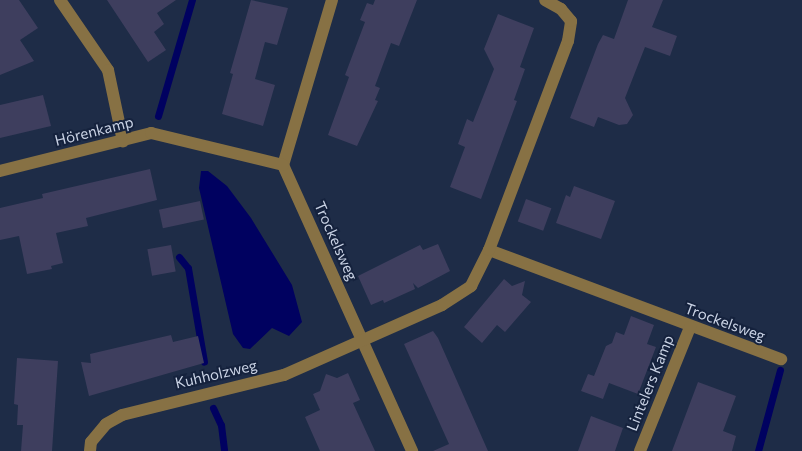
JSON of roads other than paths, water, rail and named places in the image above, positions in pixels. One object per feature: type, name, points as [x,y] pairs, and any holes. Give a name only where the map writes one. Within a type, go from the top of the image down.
[{"type":"street","points":[[60,0],[108,70],[123,141]]},
{"type":"street","points":[[283,165],[332,0]]},
{"type":"street","points":[[363,340],[442,305],[472,286],[489,250],[568,41],[571,21],[562,9],[545,0]]},
{"type":"street","name":"Hörenkamp","points":[[0,171],[151,134],[283,165]]},
{"type":"street","name":"Trockelsweg","points":[[283,165],[412,451]]},
{"type":"street","name":"Trockelsweg","points":[[489,250],[690,327],[781,359]]},
{"type":"street","name":"Lintelers Kamp","points":[[640,451],[690,327]]},
{"type":"street","name":"Kuhholzweg","points":[[90,451],[91,442],[106,424],[122,415],[284,375],[363,340]]},
{"type":"waterway","points":[[158,116],[192,0]]},
{"type":"waterway","points":[[179,257],[188,268],[204,362]]},
{"type":"waterway","points":[[758,451],[780,370]]},
{"type":"waterway","points":[[213,408],[221,425],[224,451]]}]
